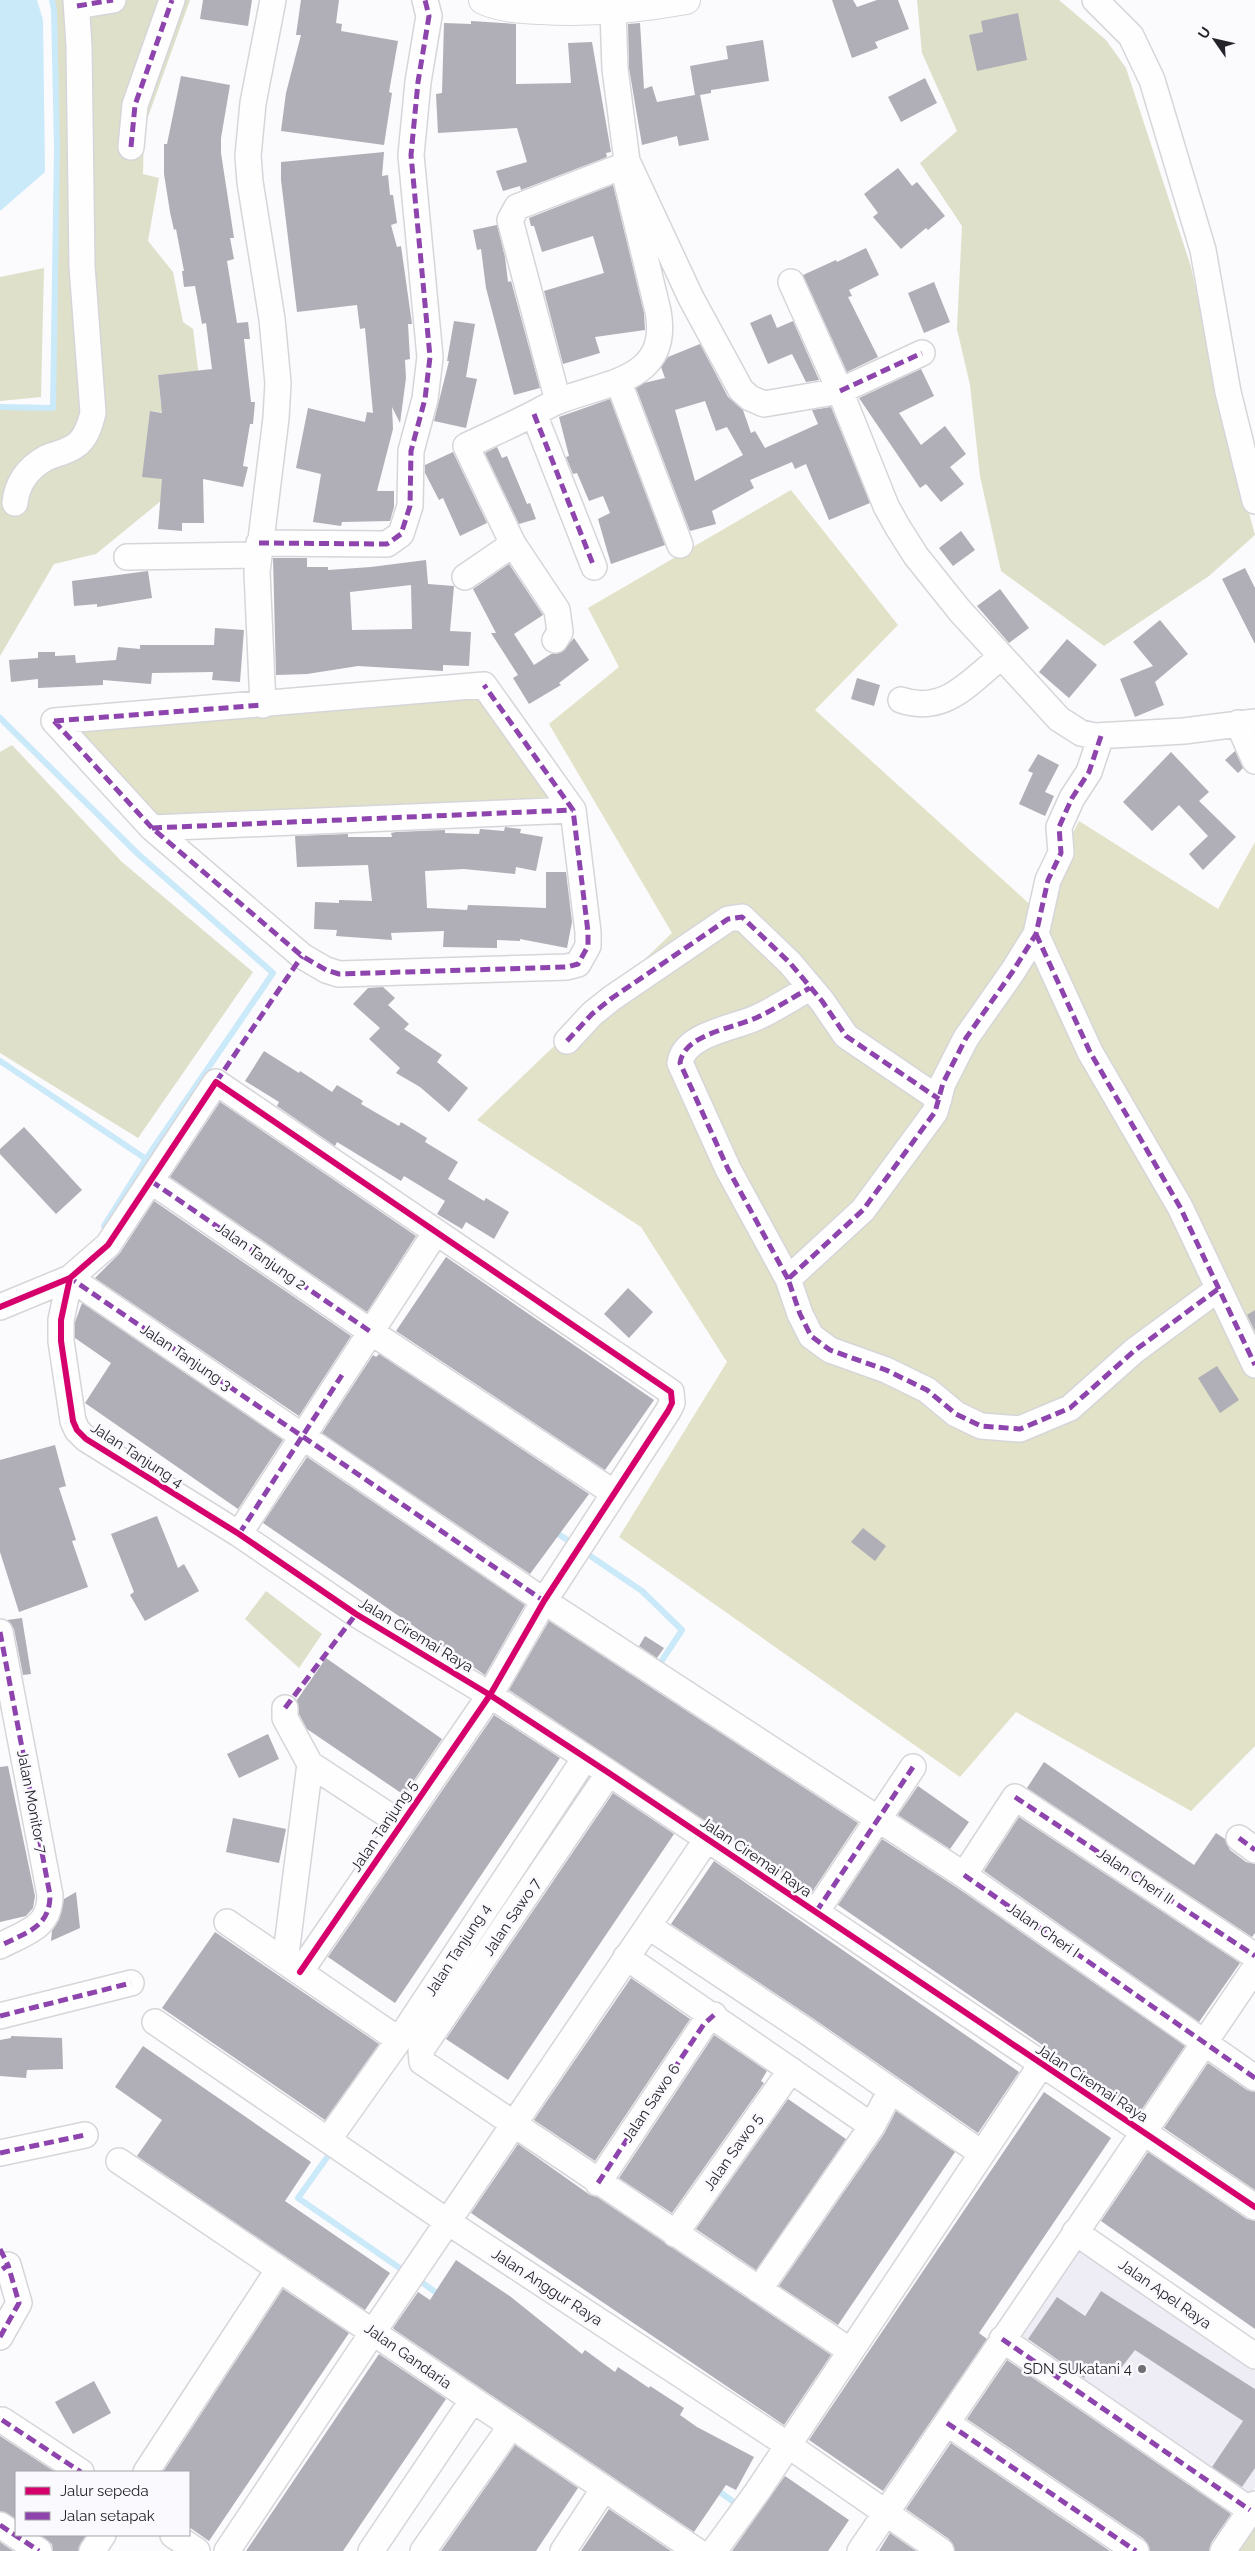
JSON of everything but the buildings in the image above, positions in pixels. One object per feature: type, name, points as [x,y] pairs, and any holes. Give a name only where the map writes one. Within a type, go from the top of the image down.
[{"type":"street","points":[[15,504],[17,488],[25,476],[44,460],[76,446],[89,430],[93,413],[82,266],[80,46],[76,3],[114,0]]},
{"type":"street","points":[[130,147],[135,105],[172,0]]},
{"type":"street","points":[[263,705],[257,595],[259,549],[276,418],[278,383],[272,319],[250,182],[248,156],[252,112],[273,0]]},
{"type":"street","points":[[127,557],[388,544],[395,540],[405,524],[410,506],[411,451],[425,399],[430,357],[411,155],[418,82],[429,16],[425,0]]},
{"type":"street","points":[[483,0],[528,9],[588,12],[614,11],[686,0]]},
{"type":"street","points":[[1095,0],[1132,36],[1152,80],[1203,250],[1228,392],[1255,501]]},
{"type":"street","points":[[555,640],[560,632],[557,610],[513,544],[466,446],[558,401],[619,382],[640,369],[654,353],[660,341],[661,326],[625,163],[615,69],[614,11]]},
{"type":"street","points":[[625,163],[691,298],[741,390],[750,398],[764,404],[840,391],[922,353]]},
{"type":"street","points":[[558,401],[510,220],[512,213],[517,207],[625,163]]},
{"type":"street","points":[[791,282],[840,391],[886,506],[897,526],[935,580],[1002,657],[1068,728],[1081,733],[1101,736],[1184,731],[1246,723],[1255,761]]},
{"type":"street","points":[[619,382],[680,545]]},
{"type":"street","points":[[534,414],[594,567]]},
{"type":"street","points":[[465,577],[513,544]]},
{"type":"street","points":[[901,700],[916,705],[944,702],[1002,657]]},
{"type":"street","points":[[484,685],[573,810],[588,946],[578,964],[567,967],[339,974],[326,970],[302,956],[152,828],[54,721],[263,705],[484,685]]},
{"type":"street","points":[[788,1278],[863,1210],[935,1112],[943,1083],[966,1038],[1014,971],[1036,934],[1048,880],[1061,853],[1059,827],[1072,798],[1089,772],[1101,736]]},
{"type":"street","points":[[152,828],[573,810]]},
{"type":"street","points":[[567,1041],[592,1014],[612,998],[728,919],[742,917],[790,963],[846,1036],[939,1099]]},
{"type":"street","points":[[1036,934],[1090,1052],[1164,1176],[1255,1364]]},
{"type":"street","points":[[810,988],[758,1018],[711,1034],[690,1045],[681,1055],[680,1063],[728,1169],[788,1278],[800,1314],[811,1336],[830,1350],[886,1370],[927,1390],[956,1414],[981,1426],[1020,1428],[1070,1408],[1134,1351],[1218,1289]]},
{"type":"street","points":[[0,1306],[70,1278],[113,1238],[216,1082],[436,1232],[239,1534]]},
{"type":"street","name":"Jalan Tanjung 2","points":[[151,1180],[371,1332],[614,1493]]},
{"type":"street","name":"Jalan Tanjung 5","points":[[293,1967],[400,1823],[490,1695],[544,1601],[672,1403],[670,1392],[436,1232]]},
{"type":"street","name":"Jalan Tanjung 3","points":[[70,1278],[544,1601]]},
{"type":"street","name":"Jalan Tanjung 4","points":[[70,1278],[62,1313],[61,1340],[73,1420],[77,1430],[86,1439],[239,1534]]},
{"type":"street","name":"Jalan Ciremai Raya","points":[[239,1534],[356,1614],[490,1695],[597,1765],[1255,2207]]},
{"type":"street","name":"Jalan Cheri I","points":[[544,1601],[656,1672],[964,1875],[1255,2078]]},
{"type":"street","name":"Jalan Monitor 7","points":[[0,1632],[50,1895],[50,1909],[43,1923],[0,1946]]},
{"type":"street","points":[[285,1708],[285,1718],[310,1764],[400,1823]]},
{"type":"street","points":[[293,1967],[310,1764]]},
{"type":"street","name":"Jalan Tanjung 4","points":[[336,2145],[399,2040],[597,1765]]},
{"type":"street","name":"Jalan Sawo 7","points":[[514,2125],[422,2062],[421,2050],[597,1765]]},
{"type":"street","points":[[816,1912],[913,1767]]},
{"type":"street","name":"Jalan Cheri II","points":[[964,1875],[1015,1797],[1255,1956]]},
{"type":"street","points":[[228,2551],[418,2265],[707,1839]]},
{"type":"street","points":[[227,1922],[399,2040]]},
{"type":"street","points":[[648,1926],[806,2031],[981,2153]]},
{"type":"street","points":[[626,1957],[709,2020],[791,2070],[872,2126]]},
{"type":"street","points":[[860,2551],[884,2511],[947,2424],[1002,2339],[1255,1968]]},
{"type":"street","points":[[0,2016],[131,1983]]},
{"type":"street","name":"Jalan Sawo 6","points":[[598,2183],[709,2020]]},
{"type":"street","name":"Jalan Anggur Raya","points":[[155,2022],[448,2222],[788,2445],[941,2551]]},
{"type":"street","points":[[714,2551],[752,2499],[849,2350],[1042,2065]]},
{"type":"street","name":"Jalan Sawo 5","points":[[675,2234],[791,2070]]},
{"type":"street","points":[[759,2290],[872,2126],[891,2090]]},
{"type":"street","points":[[514,2125],[849,2350]]},
{"type":"street","points":[[0,2153],[85,2135]]},
{"type":"street","name":"Jalan Gandaria","points":[[119,2161],[603,2490],[697,2551]]},
{"type":"street","name":"Jalan Apel Raya","points":[[1075,2232],[1255,2356]]},
{"type":"street","points":[[0,2337],[19,2303],[3,2262]]},
{"type":"street","points":[[147,2471],[279,2269]]},
{"type":"street","points":[[1002,2339],[1253,2507],[1223,2551]]},
{"type":"street","points":[[371,2551],[472,2401]]},
{"type":"street","points":[[2,2420],[79,2471]]},
{"type":"street","points":[[947,2424],[1136,2551]]},
{"type":"street","points":[[423,2551],[511,2426]]},
{"type":"street","points":[[563,2551],[603,2490]]},
{"type":"street","points":[[0,2524],[15,2534]]},
{"type":"street","points":[[17,2536],[39,2551]]},
{"type":"street","points":[[92,2551],[102,2536]]},
{"type":"street","points":[[174,2536],[197,2551]]},
{"type":"shaded area","name":"SDN SUkatani 4","points":[[1078,2244],[1255,2371],[1255,2389],[1101,2291],[1084,2316],[1243,2421],[1255,2468],[1255,2487],[1249,2496],[1017,2340]],"holes":[[[1043,2319],[1066,2336],[1050,2358],[1027,2341]],[[1071,2355],[1091,2367],[1084,2378],[1064,2366]],[[1130,2356],[1114,2377],[1089,2359]]]},
{"type":"green space","points":[[52,0],[190,0],[144,128],[143,174],[159,178],[148,241],[173,272],[183,322],[193,329],[204,417],[178,487],[96,554],[54,564],[0,656],[0,407],[53,408],[57,148],[54,10]],"holes":[[[191,372],[161,405],[158,375]],[[150,411],[184,415],[176,480]]]},
{"type":"green space","points":[[917,0],[1059,0],[1106,40],[1126,68],[1191,267],[1223,417],[1255,535],[1209,576],[1104,646],[1001,571],[980,476],[970,385],[957,329],[962,226],[920,163],[957,131],[922,53]]},
{"type":"green space","points":[[44,268],[41,397],[0,401],[0,277]]},
{"type":"green space","points":[[791,490],[898,625],[815,710],[1035,909],[1079,821],[1218,909],[1255,842],[1255,1746],[1191,1811],[1016,1712],[960,1777],[619,1537],[727,1362],[641,1227],[477,1120],[672,933],[549,724],[619,667],[588,608]]},
{"type":"green space","points":[[484,685],[573,810],[152,828],[54,721]]},
{"type":"green space","points":[[12,745],[122,862],[253,972],[138,1138],[0,1053],[0,752]]},
{"type":"green space","points":[[266,1591],[322,1634],[299,1668],[245,1619]]},
{"type":"green space","points":[[1255,2525],[1255,2551],[1237,2551]]},
{"type":"water","points":[[0,0],[37,0],[43,20],[45,172],[0,211]]},
{"type":"waterway","points":[[0,407],[53,408],[57,148],[54,10],[52,0]]},
{"type":"waterway","points":[[0,718],[137,853],[273,973],[146,1159],[104,1226],[112,1231]]},
{"type":"waterway","points":[[0,1061],[146,1159]]},
{"type":"waterway","points":[[552,1530],[575,1545]]},
{"type":"waterway","points":[[583,1551],[642,1591],[682,1630],[657,1668]]},
{"type":"waterway","points":[[333,2149],[298,2198],[407,2273]]},
{"type":"waterway","points":[[416,2278],[442,2297]]},
{"type":"waterway","points":[[714,2488],[741,2507]]},
{"type":"marked path","points":[[77,6],[113,0]]},
{"type":"marked path","points":[[131,147],[135,105],[172,0]]},
{"type":"marked path","points":[[259,543],[387,544],[401,534],[410,506],[411,451],[425,399],[430,357],[411,155],[418,82],[429,16],[425,0]]},
{"type":"marked path","points":[[840,391],[922,353]]},
{"type":"marked path","points":[[534,414],[594,567]]},
{"type":"marked path","points":[[54,721],[152,828],[302,956],[326,970],[339,974],[567,967],[578,964],[588,946],[588,932],[573,810],[484,685]]},
{"type":"marked path","points":[[54,721],[263,705]]},
{"type":"marked path","points":[[1101,736],[1089,772],[1072,798],[1059,827],[1061,853],[1048,880],[1036,934],[1013,971],[966,1038],[943,1083],[935,1112],[863,1210],[788,1279],[800,1314],[811,1336],[830,1350],[886,1370],[927,1390],[956,1414],[981,1426],[1020,1429],[1070,1408],[1134,1351],[1218,1289]]},
{"type":"marked path","points":[[152,828],[573,810]]},
{"type":"marked path","points":[[567,1041],[592,1014],[612,998],[728,919],[742,917],[790,963],[822,1001],[846,1036],[939,1099]]},
{"type":"marked path","points":[[1036,934],[1090,1052],[1180,1207],[1255,1365]]},
{"type":"marked path","points":[[216,1082],[302,956]]},
{"type":"marked path","points":[[788,1279],[728,1169],[680,1063],[684,1053],[701,1038],[760,1016],[810,988]]},
{"type":"marked path","points":[[151,1181],[371,1332]]},
{"type":"marked path","points":[[67,1279],[70,1278],[544,1601]]},
{"type":"marked path","points":[[239,1534],[342,1375]]},
{"type":"marked path","points":[[285,1708],[356,1614]]},
{"type":"marked path","points":[[0,1632],[50,1895],[49,1906],[41,1922],[35,1928],[0,1946]]},
{"type":"marked path","points":[[816,1912],[913,1767]]},
{"type":"marked path","points":[[1015,1797],[1255,1956]]},
{"type":"marked path","points":[[1239,1838],[1255,1850]]},
{"type":"marked path","points":[[964,1875],[1255,2078]]},
{"type":"marked path","points":[[0,2016],[131,1983]]},
{"type":"marked path","points":[[598,2183],[704,2024],[714,2015]]},
{"type":"marked path","points":[[0,2153],[85,2135]]},
{"type":"marked path","points":[[0,2249],[8,2265],[0,2271]]},
{"type":"marked path","points":[[0,2337],[19,2303],[8,2265]]},
{"type":"marked path","points":[[1002,2339],[1250,2510]]},
{"type":"marked path","points":[[2,2420],[79,2471]]},
{"type":"marked path","points":[[947,2423],[1136,2551]]},
{"type":"marked path","points":[[0,2525],[15,2535]]},
{"type":"marked path","points":[[16,2536],[39,2551]]},
{"type":"cycle path","points":[[0,1307],[70,1278],[108,1245],[216,1082],[671,1392],[672,1403],[668,1411],[544,1601],[490,1695],[300,1972]]},
{"type":"cycle path","points":[[70,1278],[61,1320],[61,1341],[73,1421],[77,1430],[86,1439],[239,1534],[356,1614],[490,1695],[609,1773],[1255,2207]]},
{"type":"place","name":"SDN SUkatani 4","points":[[1142,2369]]}]
